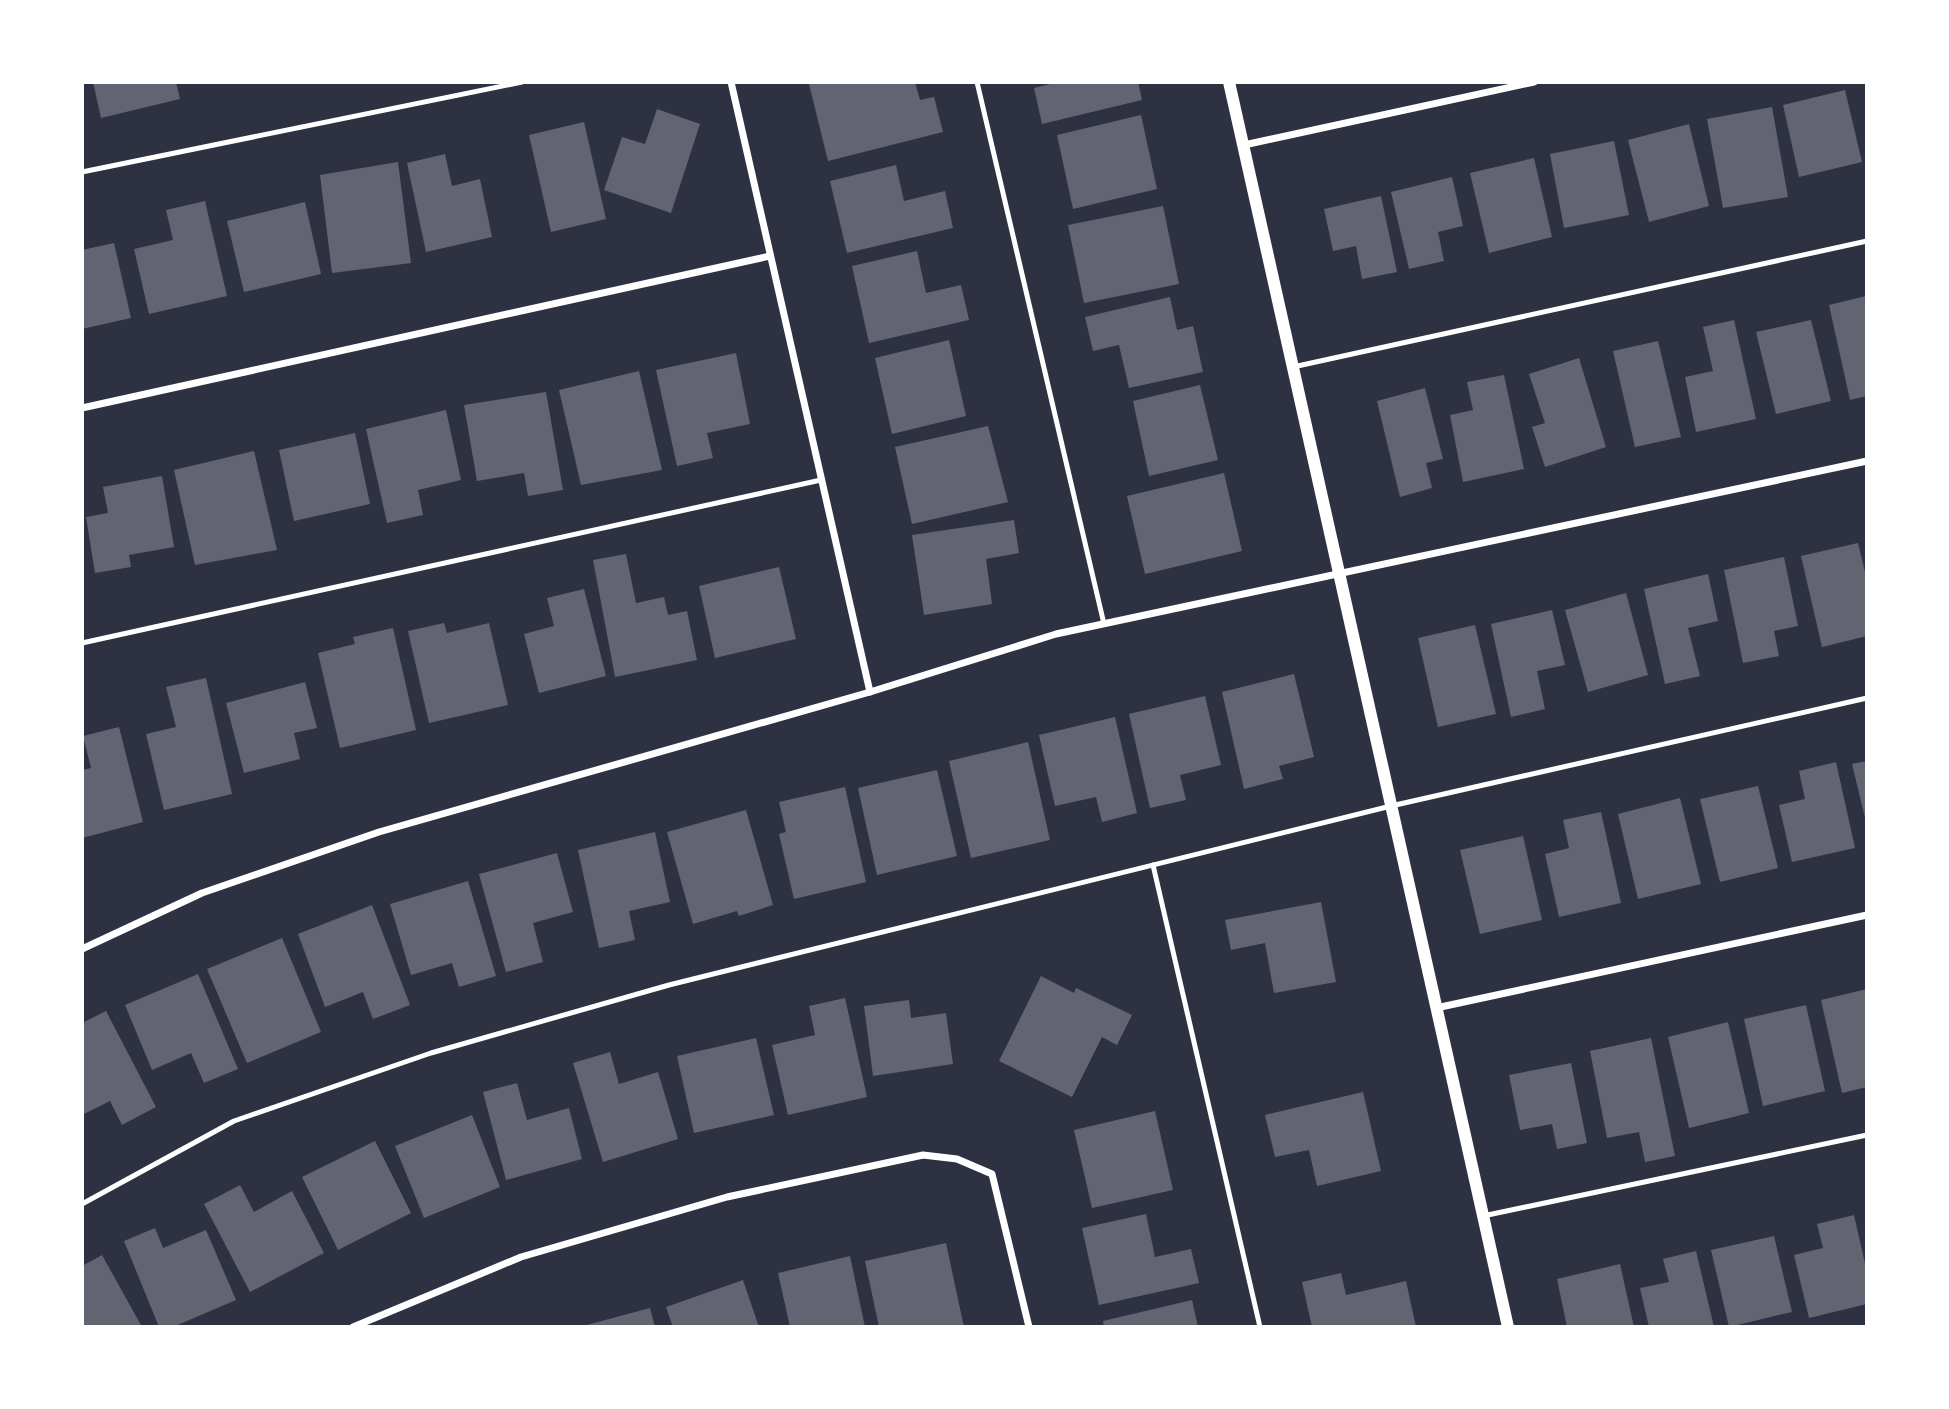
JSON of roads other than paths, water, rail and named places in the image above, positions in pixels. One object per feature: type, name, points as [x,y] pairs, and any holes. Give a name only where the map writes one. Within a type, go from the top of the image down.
[{"type":"street","points":[[731,82],[870,692]]},
{"type":"street","points":[[1229,82],[1508,1327]]},
{"type":"street","points":[[1244,145],[1534,82]]},
{"type":"street","points":[[82,408],[770,256]]},
{"type":"street","points":[[82,949],[202,893],[379,832],[870,692],[1056,634],[1867,461]]},
{"type":"street","points":[[1436,1008],[1867,915]]},
{"type":"street","points":[[353,1327],[534,1253],[727,1197],[923,1155],[957,1159],[992,1174],[1029,1327]]},
{"type":"lane","points":[[82,172],[522,82]]},
{"type":"lane","points":[[977,82],[1104,624]]},
{"type":"lane","points":[[1293,367],[1867,242]]},
{"type":"lane","points":[[82,643],[821,480]]},
{"type":"lane","points":[[82,1204],[234,1121],[431,1053],[669,985],[1391,806],[1867,698]]},
{"type":"lane","points":[[1153,865],[1260,1327]]},
{"type":"lane","points":[[1483,1216],[1867,1135]]}]
